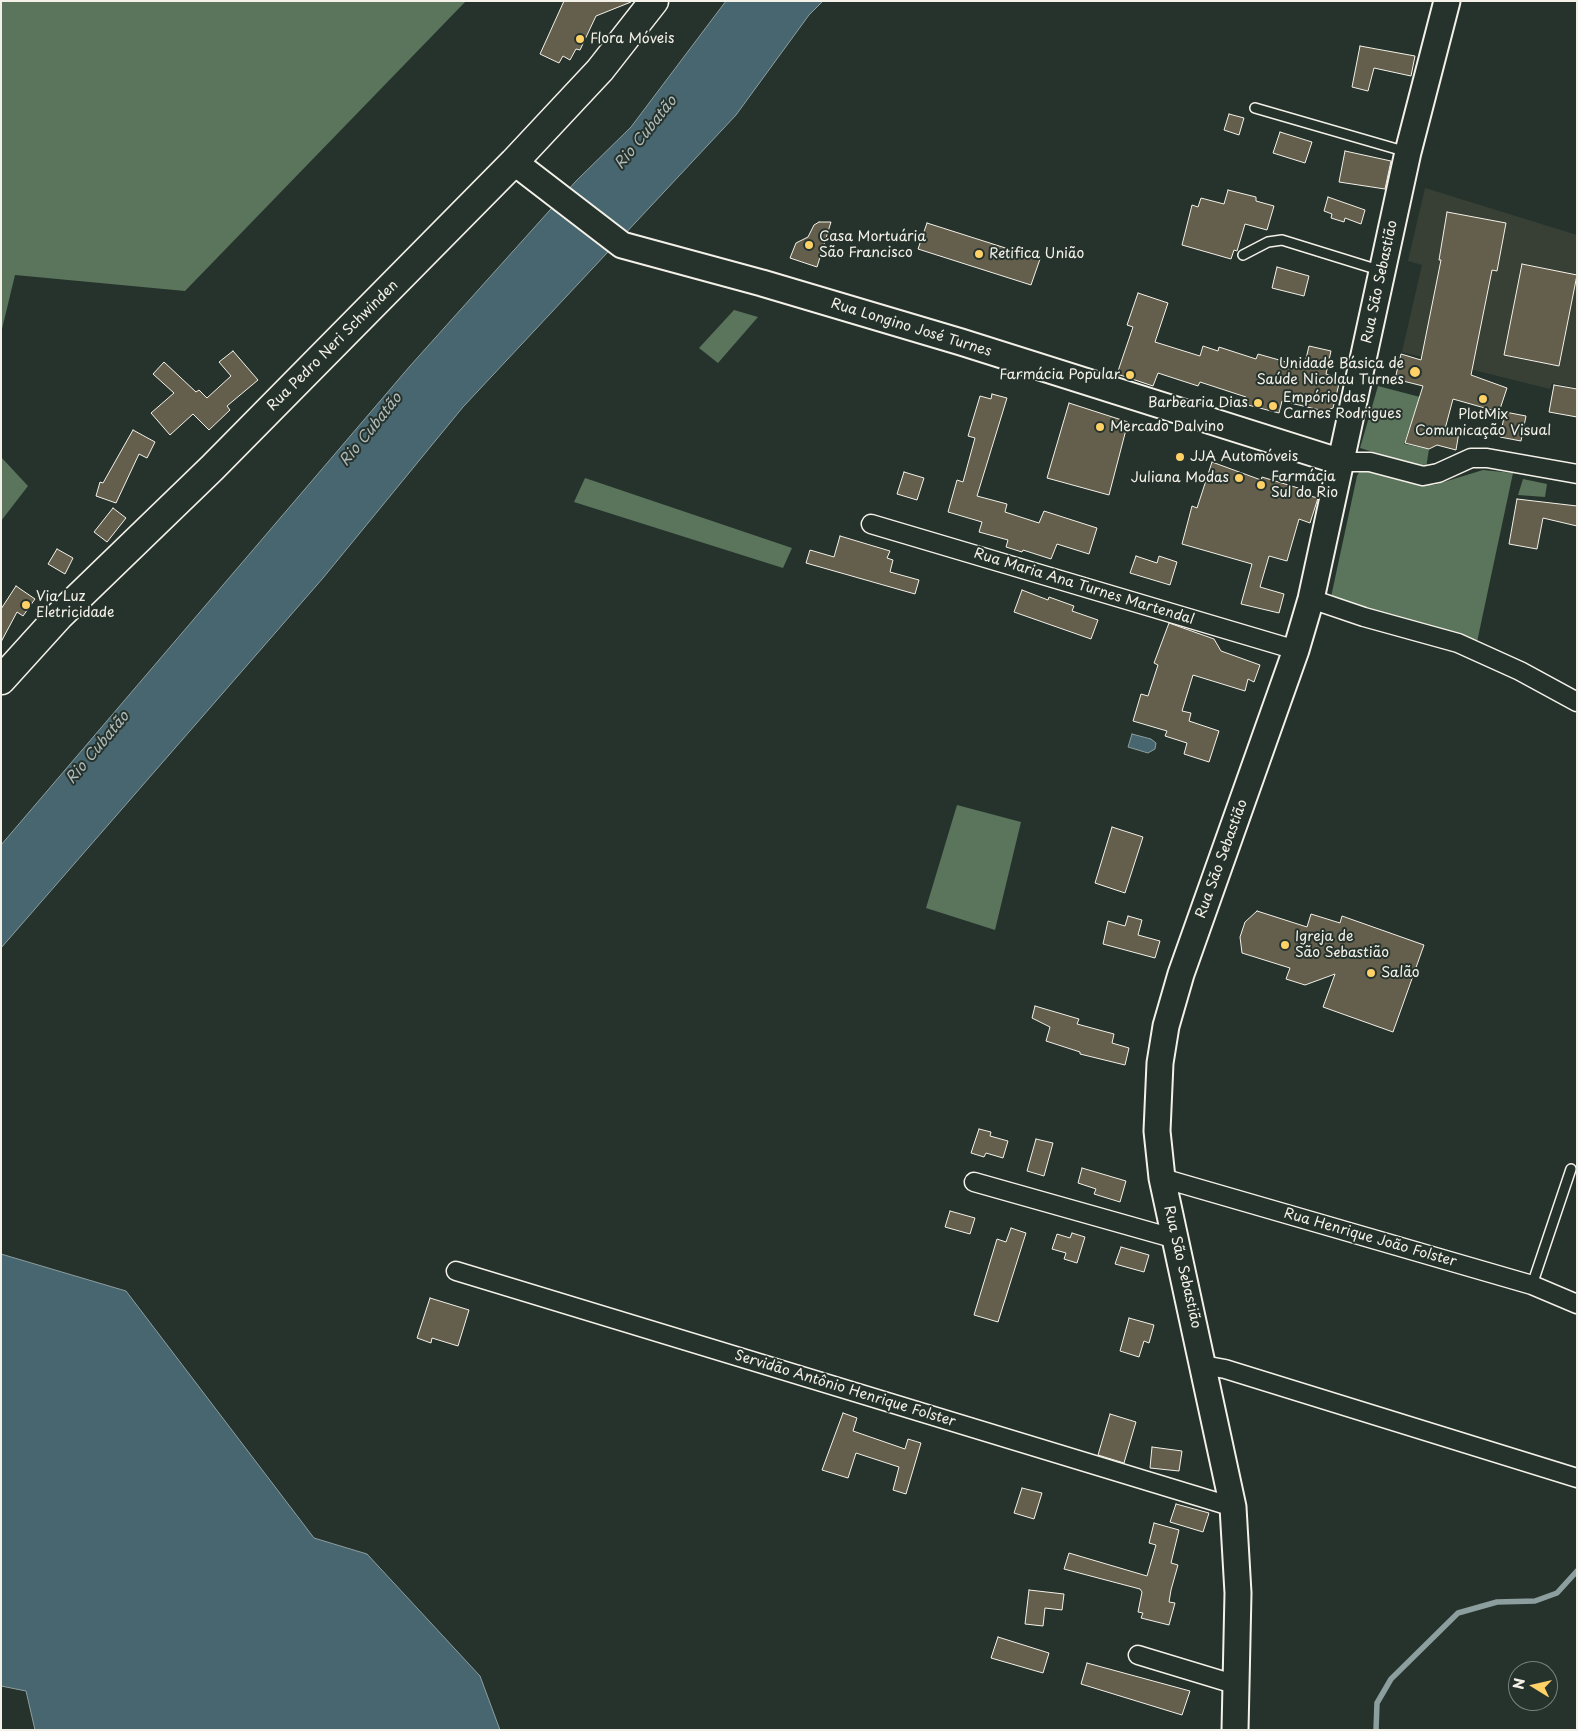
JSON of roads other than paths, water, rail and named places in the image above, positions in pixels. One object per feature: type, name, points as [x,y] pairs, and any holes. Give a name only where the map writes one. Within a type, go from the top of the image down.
[{"type":"highway","name":"Rua Pedro Neri Schwinden","points":[[1,680],[60,616],[212,468],[514,162],[600,70],[654,1]]},
{"type":"main road","name":"Rua São Sebastião","points":[[1235,1730],[1238,1576],[1233,1507],[1204,1365],[1162,1178],[1158,1149],[1160,1063],[1168,1019],[1181,974],[1296,650],[1311,599],[1408,152],[1447,1]]},
{"type":"main road","name":"Rua Longino José Turnes","points":[[514,162],[622,245],[762,283],[961,342],[1341,462]]},
{"type":"street","points":[[1341,462],[1370,462],[1424,476],[1438,473],[1471,458],[1487,458],[1577,474]]},
{"type":"street","name":"Rua Maria Ana Turnes Martendal","points":[[871,524],[1296,650]]},
{"type":"street","points":[[1311,599],[1364,617],[1458,643],[1520,671],[1577,702]]},
{"type":"street","name":"Rua Henrique João Folster","points":[[1162,1178],[1532,1286],[1577,1304]]},
{"type":"street","points":[[974,1182],[1176,1239]]},
{"type":"street","name":"Servidão Antônio Henrique Folster","points":[[456,1271],[1233,1507]]},
{"type":"street","points":[[1204,1365],[1225,1369],[1577,1478]]},
{"type":"street","points":[[1138,1655],[1237,1685]]},
{"type":"lane","points":[[1255,108],[1408,152]]},
{"type":"lane","points":[[1242,255],[1268,242],[1282,240],[1382,271]]},
{"type":"lane","points":[[1532,1286],[1572,1169]]},
{"type":"water","name":"Rio Cubatão","points":[[726,1],[823,1],[809,15],[736,115],[463,407],[323,578],[1,948],[1,845],[410,366],[576,181],[631,127]]},
{"type":"water","points":[[1132,734],[1151,739],[1156,743],[1155,749],[1148,753],[1128,747]]},
{"type":"water","points":[[1,1254],[126,1291],[314,1538],[367,1554],[480,1676],[500,1730],[35,1730],[26,1691],[1,1686]]},
{"type":"waterway","points":[[1376,1730],[1377,1703],[1391,1679],[1458,1613],[1497,1602],[1535,1601],[1557,1593],[1577,1571]]},
{"type":"place","name":"Flora Móveis","points":[[580,39]]},
{"type":"place","name":"Casa Mortuária São Francisco","points":[[809,245]]},
{"type":"place","name":"Retifica União","points":[[979,254]]},
{"type":"place","name":"Unidade Básica de Saúde Nicolau Turnes","points":[[1415,372]]},
{"type":"place","name":"Farmácia Popular","points":[[1130,375]]},
{"type":"place","name":"PlotMix Comunicação Visual","points":[[1483,399]]},
{"type":"place","name":"Barbearia Dias","points":[[1258,403]]},
{"type":"place","name":"Empório das Carnes Rodrigues","points":[[1273,406]]},
{"type":"place","name":"Mercado Dalvino","points":[[1100,427]]},
{"type":"place","name":"JJA Automóveis","points":[[1180,457]]},
{"type":"place","name":"Juliana Modas","points":[[1239,478]]},
{"type":"place","name":"Farmácia Sul do Rio","points":[[1261,485]]},
{"type":"place","name":"Via Luz Eletricidade","points":[[26,605]]},
{"type":"place","name":"Igreja de São Sebastião","points":[[1285,945]]},
{"type":"place","name":"Salão","points":[[1371,973]]}]
